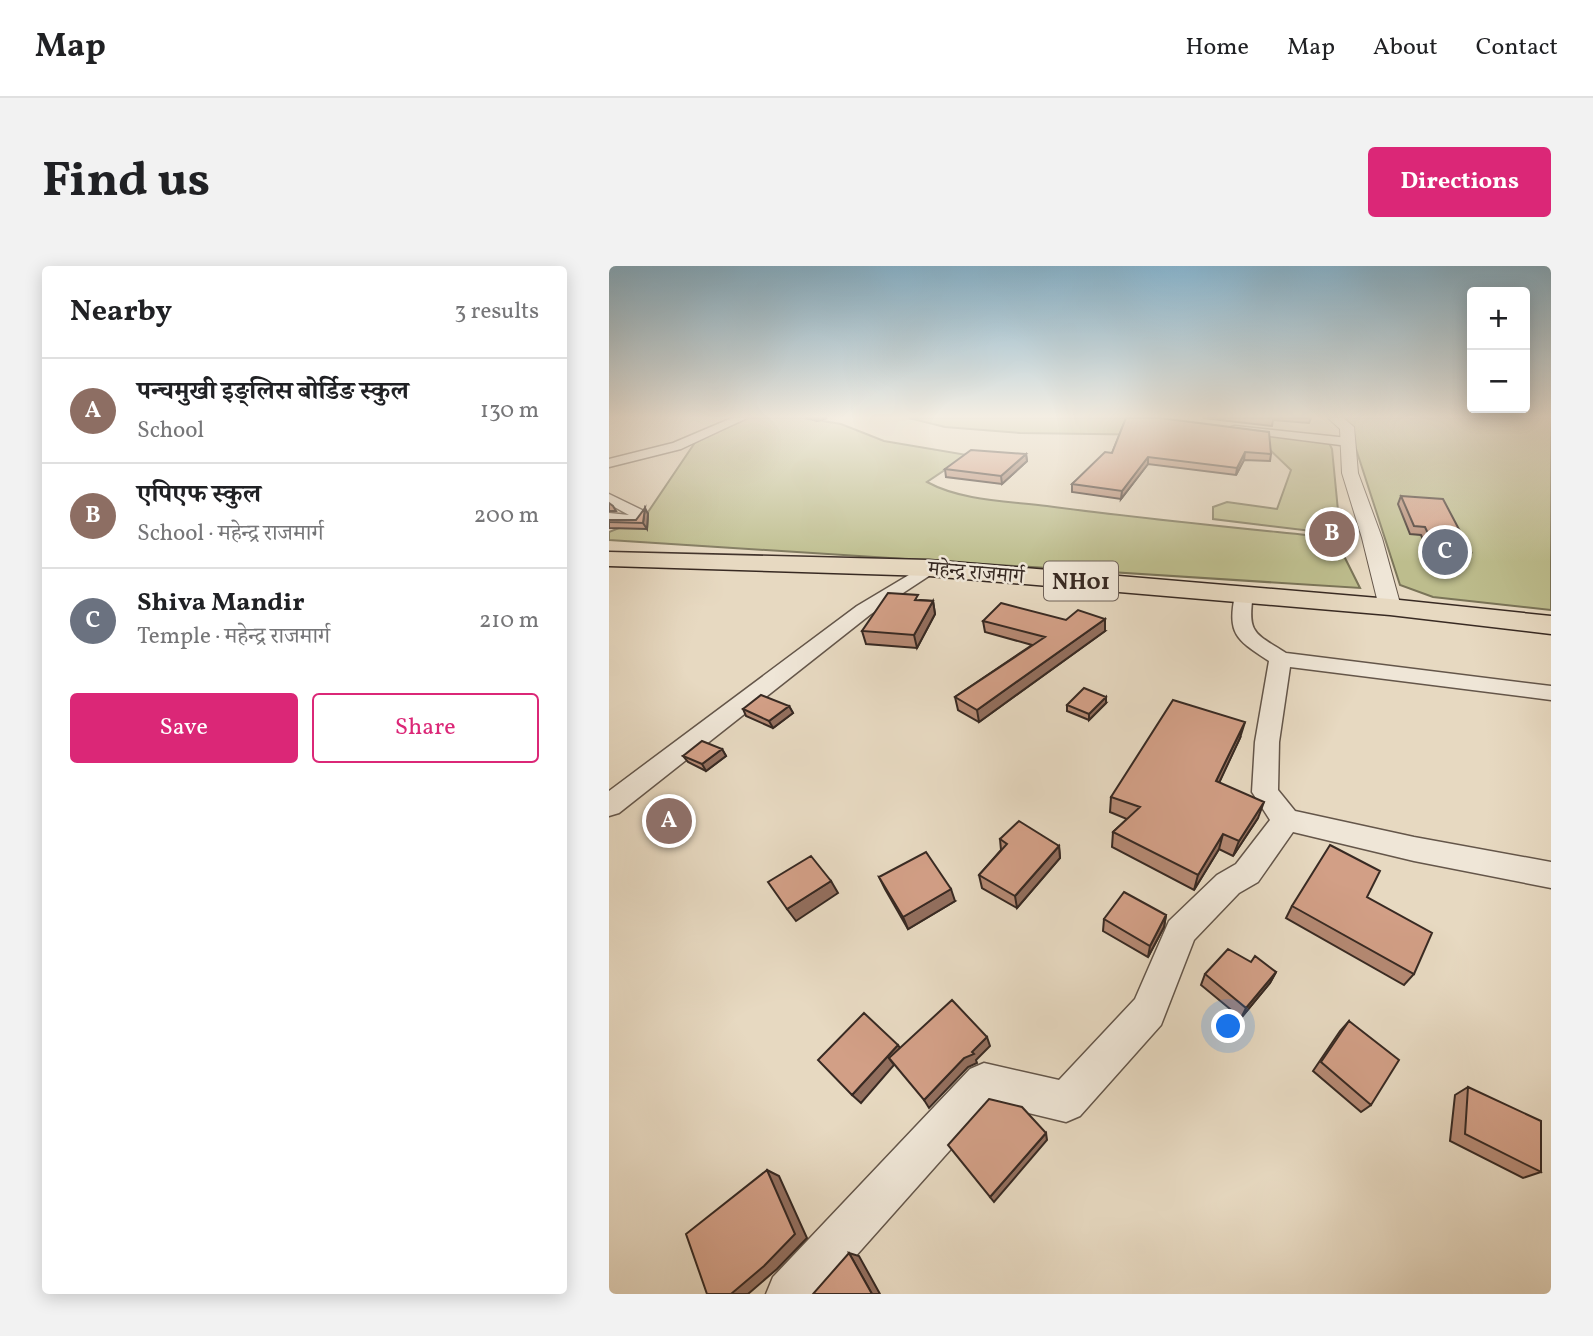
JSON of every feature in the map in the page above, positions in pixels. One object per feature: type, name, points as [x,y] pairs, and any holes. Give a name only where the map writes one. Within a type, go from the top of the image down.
[{"type":"highway","name":"महेन्द्र राजमार्ग","points":[[609,559],[929,568],[1390,607],[1551,625]]},
{"type":"street","points":[[1350,466],[1390,607]]},
{"type":"street","points":[[609,498],[637,513],[633,520],[609,517]]},
{"type":"street","points":[[609,806],[864,610],[929,568]]},
{"type":"street","points":[[1244,595],[1241,624],[1250,638],[1280,659],[1551,693]]},
{"type":"street","points":[[1280,659],[1267,742],[1265,792],[1286,820],[1414,849],[1551,875]]},
{"type":"street","points":[[790,1294],[984,1083],[1066,1102],[1148,1013],[1181,932],[1228,884],[1247,873],[1286,820]]},
{"type":"green space","points":[[679,466],[951,466],[927,482],[970,497],[1335,538],[1360,588],[609,540],[609,532],[644,518]]},
{"type":"green space","points":[[1287,466],[1334,466],[1340,531],[1320,532],[1213,519],[1213,507],[1227,502],[1277,509],[1291,470]]},
{"type":"green space","points":[[1362,466],[1551,466],[1551,610],[1433,597],[1400,585]]},
{"type":"building","points":[[949,466],[1012,466],[1001,476],[945,469]]},
{"type":"building","points":[[1091,466],[1141,466],[1122,491],[1072,484]]},
{"type":"building","points":[[1401,496],[1443,499],[1471,552],[1435,549],[1425,527],[1414,526]]},
{"type":"building","points":[[645,508],[643,523],[609,522],[636,520]]},
{"type":"building","points":[[888,593],[918,595],[915,600],[933,601],[914,635],[862,631]]},
{"type":"building","points":[[1001,603],[1066,620],[1078,610],[1105,619],[977,710],[955,697],[1045,637],[983,621]]},
{"type":"building","points":[[1084,688],[1106,697],[1089,714],[1067,705]]},
{"type":"building","points":[[761,695],[789,706],[769,721],[743,709]]},
{"type":"building","points":[[1173,700],[1245,722],[1216,781],[1264,802],[1239,841],[1223,834],[1198,875],[1113,832],[1140,807],[1111,797]]},
{"type":"building","points":[[702,741],[722,749],[702,764],[683,756]]},
{"type":"building","points":[[1019,821],[1059,846],[1015,896],[979,875],[1007,844],[1000,839]]},
{"type":"building","points":[[1330,845],[1380,871],[1367,897],[1432,933],[1414,974],[1292,906]]},
{"type":"building","points":[[926,852],[951,889],[903,917],[879,877]]},
{"type":"building","points":[[811,856],[831,881],[787,909],[768,882]]},
{"type":"building","points":[[1124,892],[1166,915],[1150,946],[1104,919]]},
{"type":"building","points":[[1228,949],[1251,962],[1255,956],[1276,972],[1246,1008],[1205,974]]},
{"type":"building","points":[[952,1000],[987,1037],[972,1052],[974,1054],[964,1058],[924,1100],[889,1058]]},
{"type":"building","points":[[864,1013],[898,1045],[852,1095],[818,1060]]},
{"type":"building","points":[[1349,1021],[1399,1060],[1371,1105],[1321,1062]]},
{"type":"building","points":[[1468,1087],[1541,1121],[1541,1172],[1465,1134]]},
{"type":"building","points":[[989,1099],[1022,1107],[1046,1133],[990,1197],[948,1145]]},
{"type":"building","points":[[767,1170],[795,1234],[764,1266],[731,1294],[707,1294],[686,1234]]},
{"type":"building","points":[[849,1253],[872,1294],[813,1294]]},
{"type":"place","name":"एपिएफ स्कुल","points":[[1332,534]]},
{"type":"place","name":"Shiva Mandir","points":[[1445,552]]},
{"type":"place","name":"पन्चमुखी इङ्लिस बोर्डिङ स्कुल","points":[[669,821]]}]
